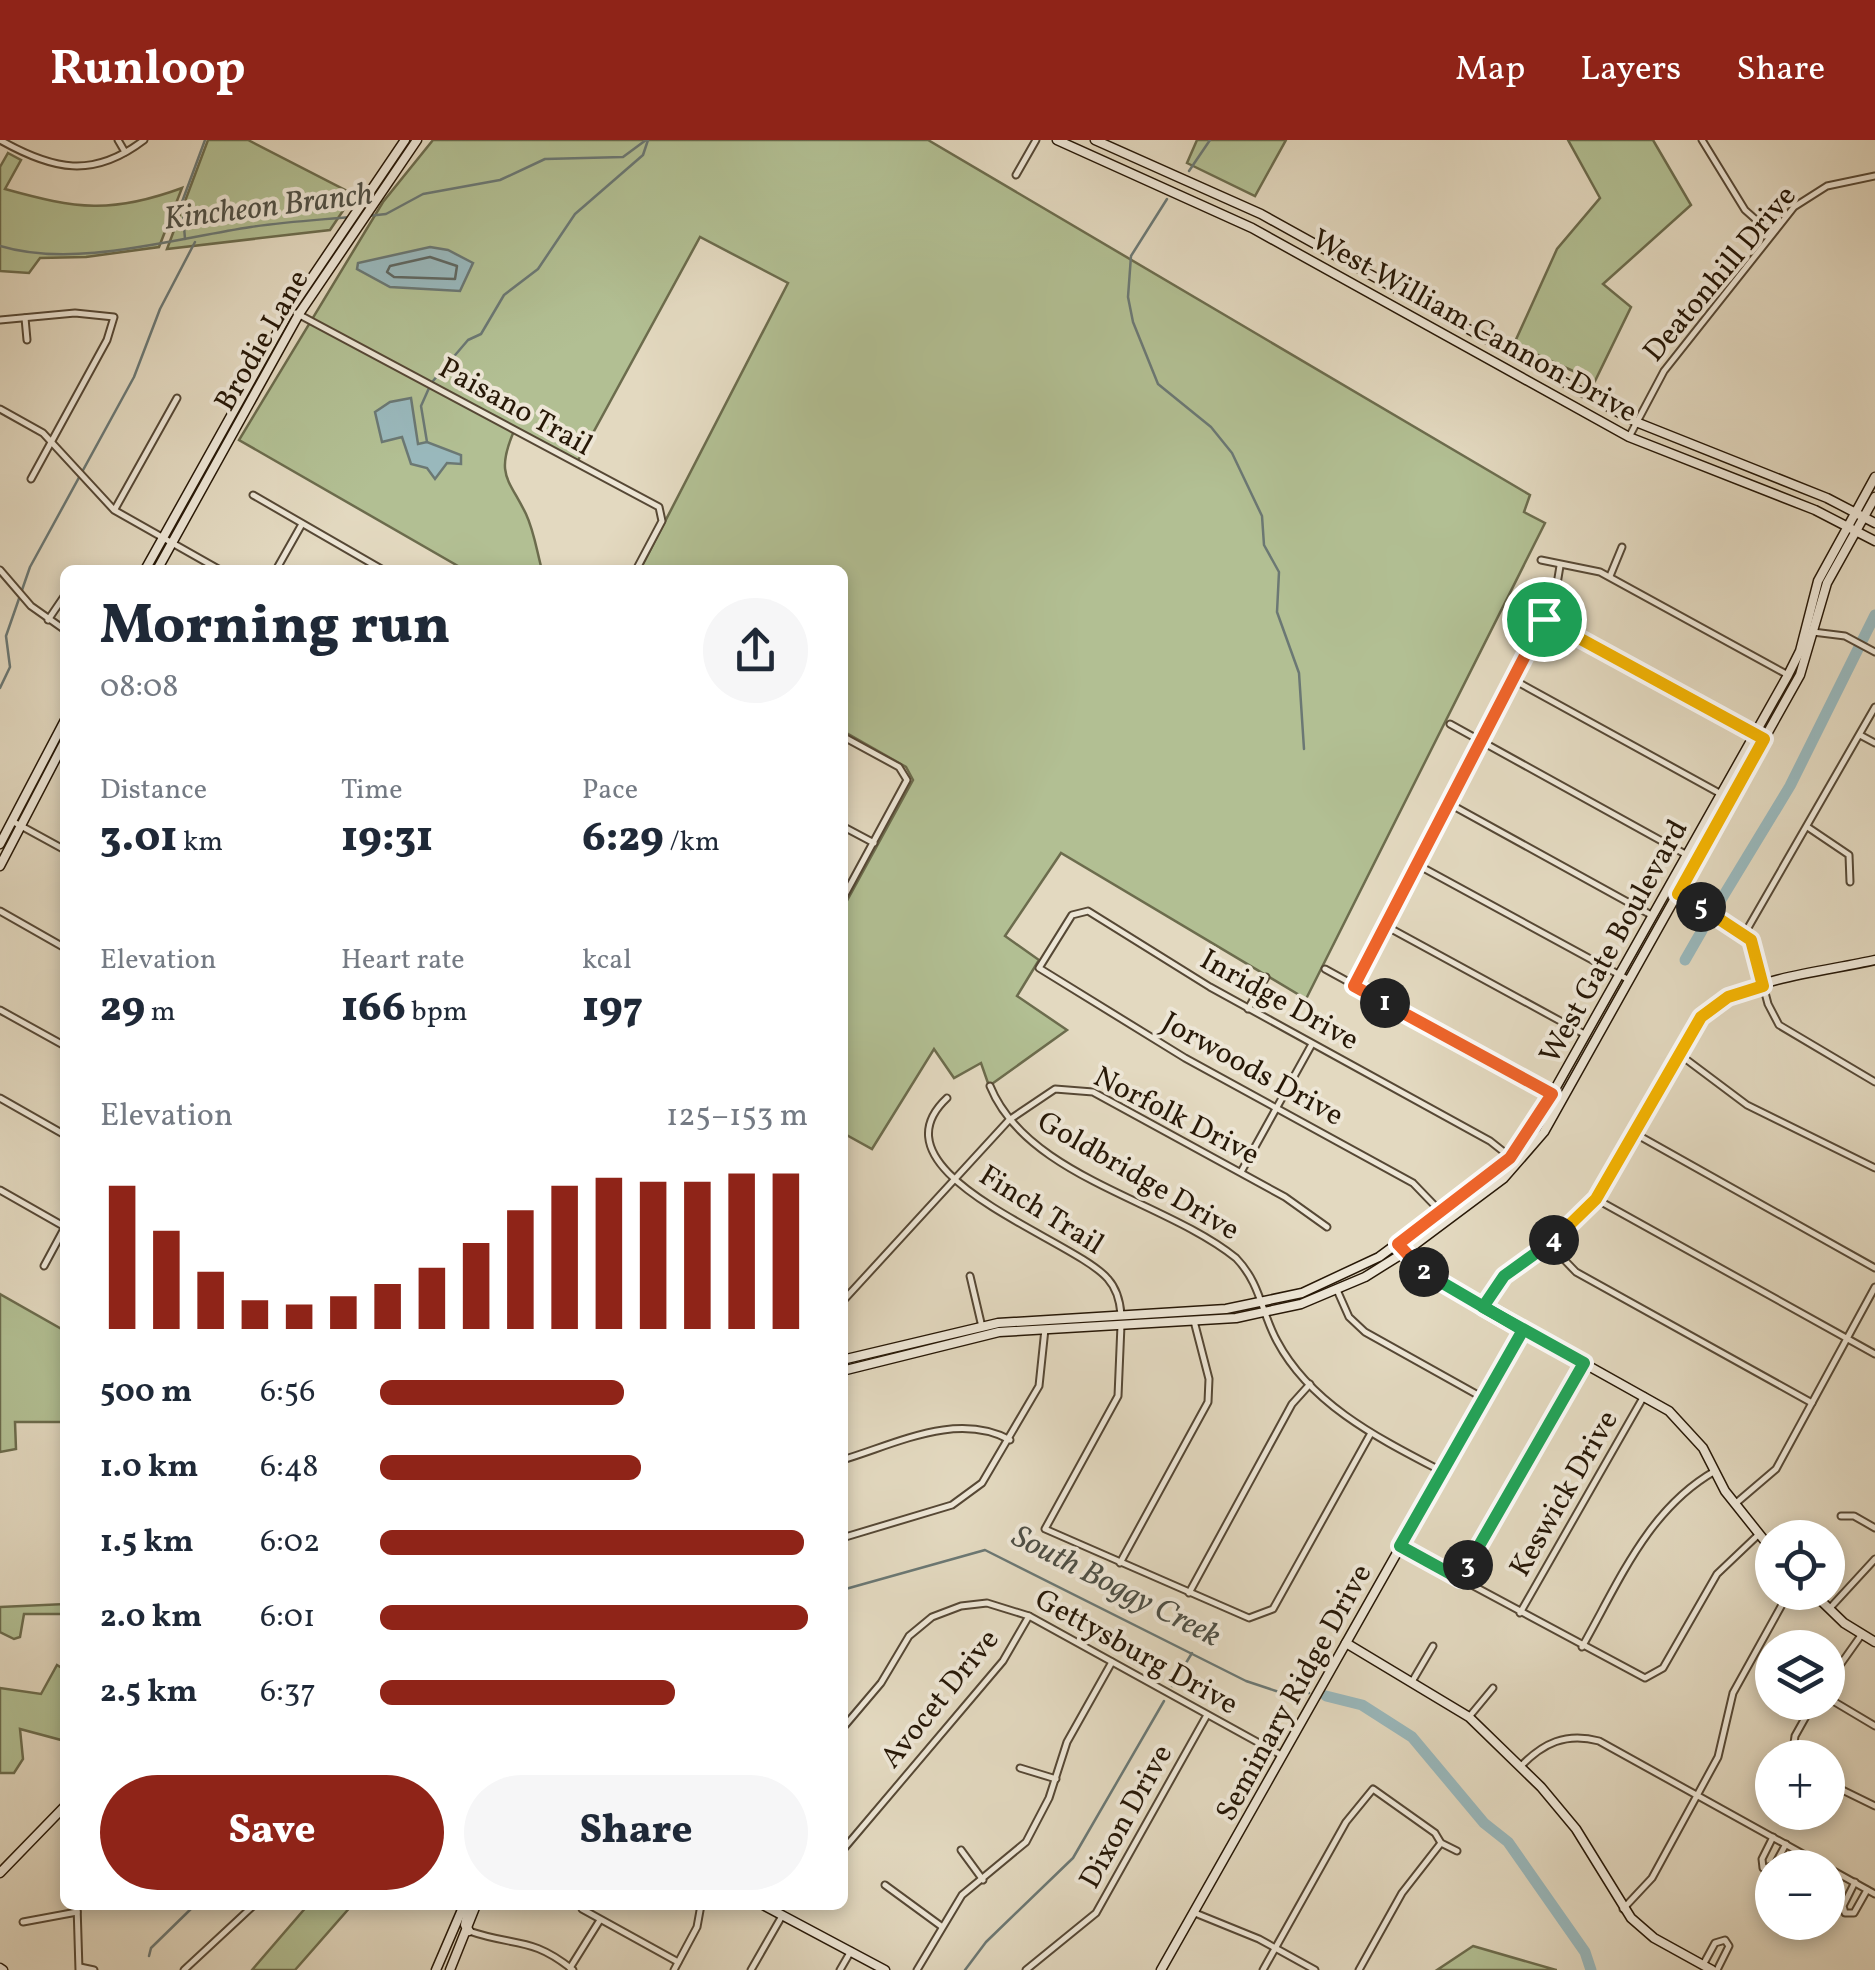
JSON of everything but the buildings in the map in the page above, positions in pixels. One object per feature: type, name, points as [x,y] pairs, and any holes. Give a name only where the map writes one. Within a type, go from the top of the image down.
[{"type":"main road","name":"Brodie Lane","points":[[387,177],[405,140]]},
{"type":"main road","name":"Brodie Lane","points":[[148,565],[295,312],[387,177],[417,140]]},
{"type":"main road","name":"West William Cannon Drive","points":[[1058,140],[1290,248],[1630,437],[1875,541]]},
{"type":"main road","name":"West William Cannon Drive","points":[[1095,140],[1299,234],[1636,422],[1875,523]]},
{"type":"main road","points":[[1290,248],[1299,234]]},
{"type":"main road","name":"Brodie Lane","points":[[160,565],[295,312]]},
{"type":"main road","points":[[1755,488],[1760,472]]},
{"type":"main road","name":"West Gate Boulevard","points":[[848,1369],[982,1330],[1266,1308],[1401,1248],[1441,1212],[1514,1162],[1586,1035],[1696,860],[1810,632],[1875,476]]},
{"type":"main road","name":"West Gate Boulevard","points":[[1860,514],[1875,497]]},
{"type":"main road","name":"West Gate Boulevard","points":[[848,1359],[1046,1318],[1194,1321],[1266,1308],[1338,1290],[1401,1248],[1514,1162],[1562,1100],[1687,854],[1809,657],[1810,632]]},
{"type":"main road","points":[[0,866],[16,824],[60,744]]},
{"type":"main road","points":[[0,844],[16,824]]},
{"type":"main road","points":[[1483,1307],[1504,1276],[1578,1220],[1596,1199],[1679,1054],[1712,1007],[1736,993],[1875,960]]},
{"type":"main road","points":[[1401,1248],[1435,1280],[1644,1396],[1688,1428],[1755,1531]]},
{"type":"main road","name":"Seminary Ridge Drive","points":[[1161,1970],[1523,1330]]},
{"type":"main road","points":[[1828,1610],[1875,1642]]},
{"type":"main road","points":[[1346,1643],[1414,1680],[1469,1717],[1576,1829],[1623,1909],[1646,1933],[1711,1968]]},
{"type":"main road","points":[[0,1872],[60,1811]]},
{"type":"main road","points":[[436,1970],[466,1910]]},
{"type":"main road","points":[[450,1970],[468,1930],[469,1910]]},
{"type":"main road","points":[[772,1910],[885,1970]]},
{"type":"main road","points":[[450,1970],[460,1936],[457,1928]]},
{"type":"street","points":[[0,140],[62,168],[90,168],[144,140]]},
{"type":"street","points":[[118,140],[126,152]]},
{"type":"street","points":[[1016,175],[1036,140]]},
{"type":"street","points":[[1702,140],[1745,210],[1772,234]]},
{"type":"street","name":"Deatonhill Drive","points":[[1630,437],[1664,371],[1794,207],[1819,190],[1875,176]]},
{"type":"street","name":"Paisano Trail","points":[[295,312],[659,508],[662,520],[639,565]]},
{"type":"street","points":[[0,320],[75,313],[114,317],[107,340],[31,479]]},
{"type":"street","points":[[25,318],[27,340]]},
{"type":"street","points":[[114,510],[177,398]]},
{"type":"street","points":[[0,410],[32,424],[114,510],[211,565]]},
{"type":"street","points":[[252,495],[374,565]]},
{"type":"street","points":[[279,565],[302,524]]},
{"type":"street","points":[[1610,576],[1622,547]]},
{"type":"street","points":[[1541,560],[1560,566],[1587,566],[1610,576],[1788,675]]},
{"type":"street","points":[[1354,986],[1478,740],[1556,597],[1560,566]]},
{"type":"street","points":[[0,570],[24,598],[60,627]]},
{"type":"street","points":[[48,620],[60,602]]},
{"type":"street","points":[[1544,619],[1759,737]]},
{"type":"street","points":[[1810,632],[1846,636],[1875,652]]},
{"type":"street","points":[[1512,679],[1721,794]]},
{"type":"street","points":[[1745,934],[1875,707]]},
{"type":"street","points":[[1450,724],[1696,860]]},
{"type":"street","points":[[1860,735],[1875,744]]},
{"type":"street","points":[[848,739],[899,767],[906,777],[848,889]]},
{"type":"street","points":[[1448,803],[1653,916]]},
{"type":"street","points":[[16,824],[60,847]]},
{"type":"street","points":[[1809,828],[1848,855],[1850,882]]},
{"type":"street","points":[[848,829],[874,843]]},
{"type":"street","points":[[1416,864],[1624,978]]},
{"type":"street","points":[[1678,894],[1745,934],[1756,948],[1773,1016],[1789,1034],[1875,1082]]},
{"type":"street","name":"Inridge Drive","points":[[1039,968],[1072,915],[1083,910],[1248,1009],[1490,1141],[1514,1162]]},
{"type":"street","points":[[0,911],[60,945]]},
{"type":"street","points":[[1384,924],[1586,1035]]},
{"type":"street","name":"Jorwoods Drive","points":[[1039,968],[1413,1183],[1441,1212]]},
{"type":"street","points":[[1324,969],[1562,1100]]},
{"type":"street","points":[[1248,1009],[1266,977]]},
{"type":"street","points":[[0,1010],[60,1043]]},
{"type":"street","points":[[1241,1172],[1312,1044]]},
{"type":"street","points":[[1679,1054],[1748,1105],[1875,1168]]},
{"type":"street","name":"Goldbridge Drive","points":[[990,1086],[1009,1120],[1024,1137],[1226,1250],[1252,1276],[1277,1341],[1310,1384],[1371,1433],[1441,1471]]},
{"type":"street","name":"Norfolk Drive","points":[[848,1296],[1009,1120],[1056,1089],[1076,1087],[1093,1092],[1241,1172],[1327,1228]]},
{"type":"street","points":[[0,1098],[60,1132]]},
{"type":"street","name":"Finch Trail","points":[[946,1098],[934,1112],[930,1138],[937,1162],[956,1181],[1107,1277],[1121,1321],[1118,1396],[1045,1529],[1120,1563]]},
{"type":"street","points":[[1634,1133],[1875,1268]]},
{"type":"street","points":[[0,1190],[60,1224]]},
{"type":"street","points":[[1596,1199],[1875,1354]]},
{"type":"street","points":[[44,1266],[60,1236]]},
{"type":"street","points":[[1549,1243],[1576,1272],[1812,1403]]},
{"type":"street","points":[[970,1276],[982,1330]]},
{"type":"street","points":[[1734,1504],[1770,1478],[1875,1287]]},
{"type":"street","points":[[1338,1290],[1349,1317],[1365,1332],[1485,1399]]},
{"type":"street","points":[[1194,1321],[1209,1379],[1208,1402],[1120,1563],[1250,1618],[1273,1609],[1371,1433]]},
{"type":"street","points":[[848,1536],[959,1502],[988,1476],[1042,1380],[1045,1328]]},
{"type":"street","points":[[1460,1579],[1584,1363]]},
{"type":"street","points":[[1188,1594],[1292,1404],[1310,1384]]},
{"type":"street","name":"Keswick Drive","points":[[1520,1612],[1644,1396]]},
{"type":"street","points":[[848,1458],[961,1426],[983,1428],[1010,1440]]},
{"type":"street","points":[[1582,1646],[1662,1512],[1689,1486],[1715,1471]]},
{"type":"street","points":[[1841,1516],[1854,1516],[1875,1528]]},
{"type":"street","points":[[1400,1546],[1638,1676],[1652,1678],[1663,1668],[1717,1574],[1755,1538]]},
{"type":"street","points":[[1845,1591],[1875,1558]]},
{"type":"street","name":"Gettysburg Drive","points":[[848,1722],[881,1683],[909,1636],[947,1610],[988,1602],[1029,1616],[1283,1756]]},
{"type":"street","points":[[1623,1909],[1652,1878],[1718,1757],[1733,1693],[1779,1610]]},
{"type":"street","name":"Avocet Drive","points":[[848,1844],[1004,1661],[1029,1616]]},
{"type":"street","points":[[1845,1658],[1862,1634]]},
{"type":"street","points":[[1414,1680],[1433,1646]]},
{"type":"street","points":[[917,1970],[962,1896],[1026,1842],[1056,1778],[1067,1742],[1112,1662]]},
{"type":"street","points":[[1469,1717],[1493,1688]]},
{"type":"street","points":[[1845,1708],[1875,1726]]},
{"type":"street","name":"Dixon Drive","points":[[1026,1970],[1096,1913],[1207,1715]]},
{"type":"street","points":[[1520,1767],[1555,1741],[1590,1738],[1875,1894]]},
{"type":"street","points":[[1020,1768],[1056,1778]]},
{"type":"street","points":[[1263,1970],[1346,1822],[1373,1789],[1435,1832],[1441,1844],[1458,1851]]},
{"type":"street","points":[[1845,1792],[1875,1806]]},
{"type":"street","points":[[1773,1837],[1762,1859],[1764,1868],[1774,1866],[1786,1844]]},
{"type":"street","points":[[1359,1970],[1402,1893],[1441,1844]]},
{"type":"street","points":[[961,1850],[983,1880]]},
{"type":"street","points":[[1855,1882],[1843,1906],[1844,1914],[1854,1913],[1867,1889]]},
{"type":"street","points":[[885,1884],[941,1926]]},
{"type":"street","points":[[23,1922],[69,1910]]},
{"type":"street","points":[[77,1910],[79,1968],[94,1970]]},
{"type":"street","points":[[184,1970],[249,1910]]},
{"type":"street","points":[[584,1910],[678,1962]]},
{"type":"street","points":[[674,1970],[697,1927],[700,1910]]},
{"type":"street","points":[[1195,1913],[1315,1970]]},
{"type":"street","points":[[751,1970],[782,1916]]},
{"type":"street","points":[[468,1930],[506,1942],[536,1944],[571,1969],[600,1920]]},
{"type":"street","points":[[1725,1940],[1729,1946],[1711,1968],[1715,1943],[1725,1940]]},
{"type":"street","points":[[840,1970],[850,1951]]},
{"type":"green space","points":[[208,140],[248,140],[347,191],[351,199],[330,230],[167,249]]},
{"type":"green space","points":[[433,140],[928,140],[1530,495],[1524,512],[1545,523],[1306,999],[1061,853],[1005,936],[1039,960],[1017,996],[1067,1030],[989,1086],[981,1063],[954,1078],[934,1049],[872,1149],[848,1136],[848,899],[913,780],[906,767],[848,734],[848,565],[643,565],[788,283],[700,237],[576,464],[514,431],[505,467],[529,521],[541,565],[456,565],[239,440],[383,202]]},
{"type":"green space","points":[[1197,140],[1286,140],[1255,196],[1187,163]]},
{"type":"green space","points":[[1568,140],[1653,140],[1691,205],[1603,284],[1631,307],[1595,381],[1514,344],[1557,249],[1600,198]]},
{"type":"green space","points":[[8,153],[21,160],[5,189],[53,201],[114,205],[182,188],[159,247],[86,257],[40,258],[29,273],[0,271],[0,167]]},
{"type":"green space","points":[[0,1294],[60,1328],[60,1422],[15,1422],[16,1449],[0,1452]]},
{"type":"green space","points":[[60,1604],[60,1614],[24,1614],[20,1637],[14,1639],[0,1632],[0,1607]]},
{"type":"green space","points":[[57,1665],[60,1740],[20,1729],[23,1759],[14,1773],[0,1773],[0,1688],[41,1694]]},
{"type":"green space","points":[[304,1910],[348,1910],[295,1970],[252,1970]]},
{"type":"green space","points":[[1473,1946],[1556,1970],[1437,1970]]},
{"type":"water","points":[[430,247],[448,250],[473,263],[460,291],[390,287],[357,269],[358,263]]},
{"type":"water","points":[[411,398],[418,444],[427,442],[461,455],[461,464],[447,463],[435,479],[427,468],[411,464],[402,437],[382,442],[375,412],[390,402]]},
{"type":"waterway","points":[[185,239],[182,202],[205,140]]},
{"type":"waterway","name":"Kincheon Branch","points":[[368,216],[386,214],[423,194],[500,180],[545,159],[623,157],[646,140]]},
{"type":"waterway","points":[[433,381],[468,340],[481,334],[504,295],[538,269],[575,214],[643,155],[648,140]]},
{"type":"waterway","points":[[1189,171],[1210,140]]},
{"type":"waterway","points":[[1167,199],[1131,256],[1128,297],[1133,322],[1158,384],[1211,427],[1232,453],[1262,516],[1264,545],[1279,572],[1277,612],[1299,673],[1304,749]]},
{"type":"waterway","name":"Kincheon Branch","points":[[0,246],[29,252],[93,253],[263,225],[350,217]]},
{"type":"waterway","points":[[0,688],[10,667],[6,636],[30,567],[134,377],[160,309],[195,242]]},
{"type":"waterway","points":[[427,442],[421,406],[429,388]]},
{"type":"waterway","points":[[1716,908],[1790,786],[1875,615]]},
{"type":"waterway","points":[[1685,960],[1708,920]]},
{"type":"waterway","name":"South Boggy Creek","points":[[848,1588],[985,1550],[1246,1681],[1279,1692],[1309,1693]]},
{"type":"waterway","points":[[1172,1686],[1192,1653]]},
{"type":"waterway","name":"South Boggy Creek","points":[[1326,1696],[1362,1705],[1412,1737],[1484,1823],[1508,1842],[1585,1952],[1591,1970]]},
{"type":"waterway","points":[[965,1970],[986,1942],[1073,1858],[1164,1701]]},
{"type":"waterway","name":"South Boggy Creek","points":[[149,1956],[151,1948],[190,1910]]},
{"type":"route","points":[[1544,619],[1764,739],[1678,894],[1751,940],[1763,986],[1728,997],[1701,1017],[1586,1211],[1569,1229],[1504,1276],[1483,1307],[1584,1363],[1460,1579],[1400,1546],[1523,1330],[1435,1280],[1398,1244],[1501,1167],[1528,1138],[1552,1094],[1354,986],[1544,619]]}]
